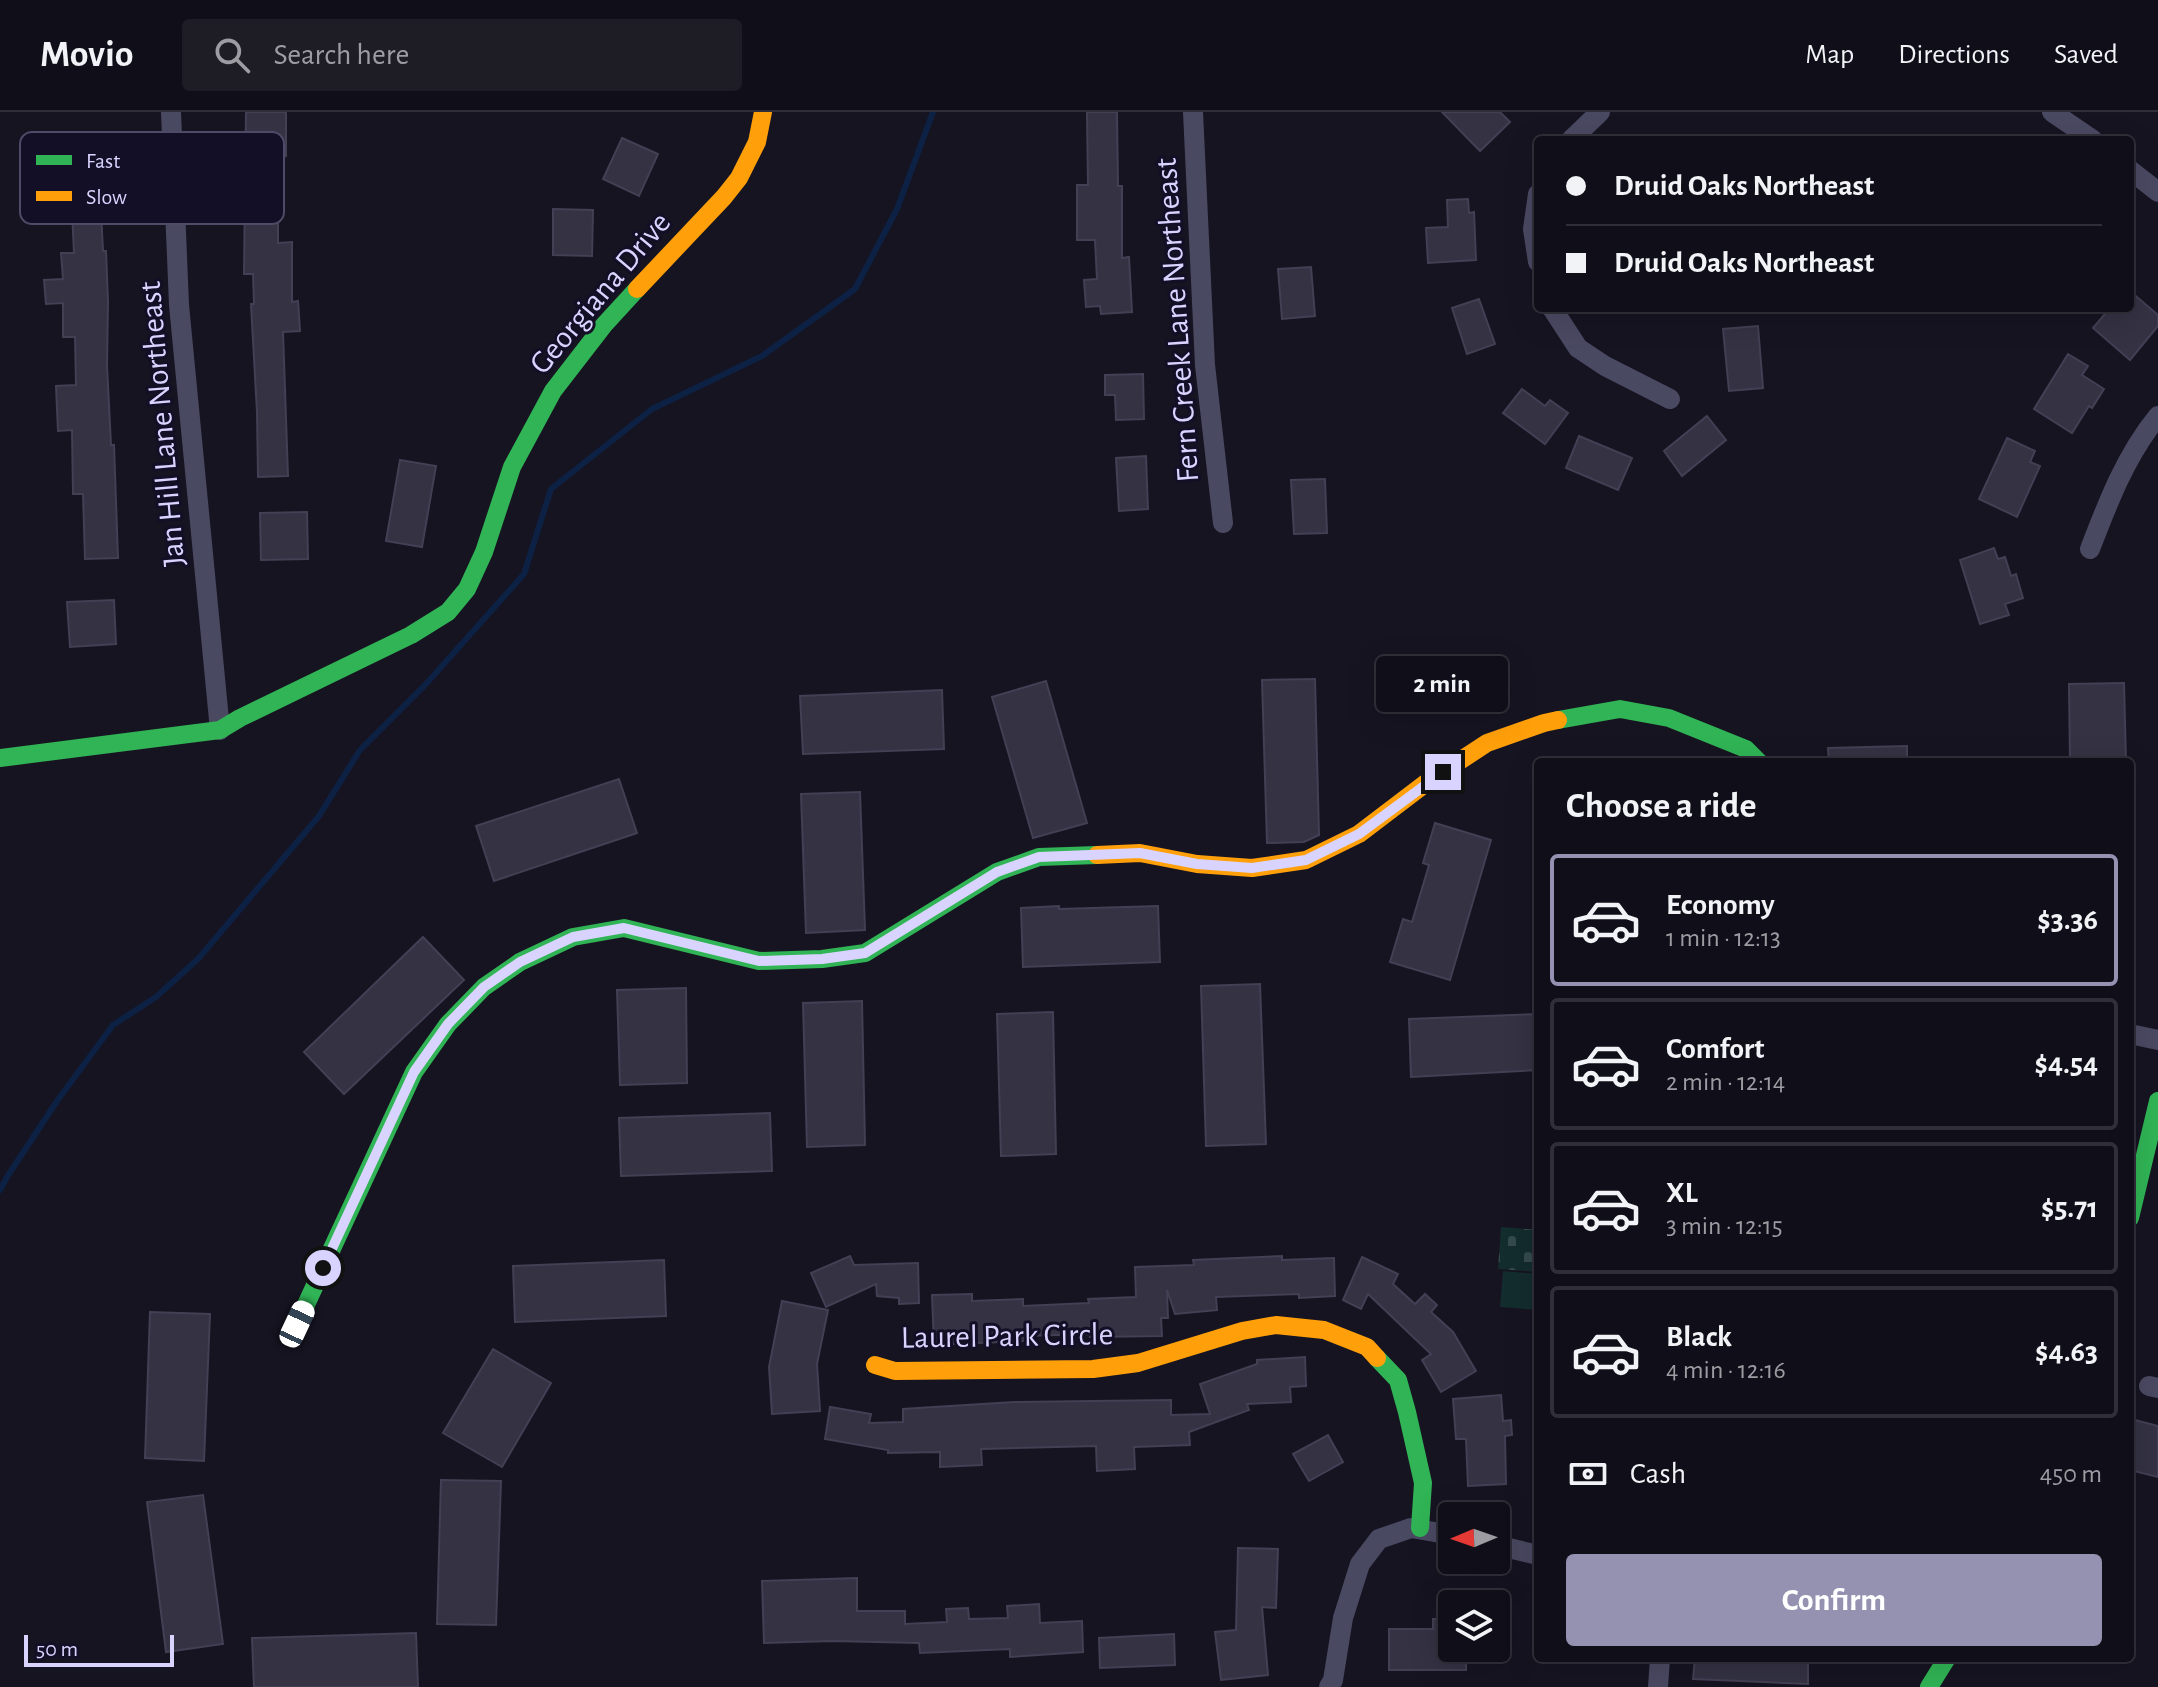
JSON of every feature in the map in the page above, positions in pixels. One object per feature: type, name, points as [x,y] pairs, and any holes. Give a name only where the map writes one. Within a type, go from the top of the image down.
[{"type":"street","name":"Jan Hill Lane Northeast","points":[[171,112],[172,132]]},
{"type":"street","name":"Georgiana Drive","points":[[220,730],[411,635],[448,612],[467,589],[484,552],[512,467],[553,391],[604,325],[739,178],[757,142],[763,112]]},
{"type":"street","name":"Fern Creek Lane Northeast","points":[[1193,112],[1205,365],[1223,523]]},
{"type":"street","points":[[1575,136],[1600,112]]},
{"type":"street","points":[[2052,112],[2087,136]]},
{"type":"street","points":[[2134,173],[2158,192]]},
{"type":"street","name":"Jan Hill Lane Northeast","points":[[176,224],[179,305],[220,730]]},
{"type":"street","points":[[1555,312],[1578,348],[1605,366],[1670,399]]},
{"type":"street","points":[[2090,549],[2110,494],[2141,437],[2158,416]]},
{"type":"street","points":[[297,1324],[414,1072],[448,1024],[484,987],[520,962],[573,937],[624,928],[759,961],[822,959],[865,953],[997,872],[1039,857],[1140,853],[1197,864],[1252,868],[1306,860],[1359,834],[1426,783],[1487,743],[1544,723],[1620,709],[1669,718],[1746,749],[1755,758]]},
{"type":"street","points":[[0,758],[220,730]]},
{"type":"street","points":[[2134,1035],[2158,1040]]},
{"type":"street","points":[[2134,1201],[2158,1101]]},
{"type":"street","name":"Laurel Park Circle","points":[[875,1365],[895,1371],[1093,1369],[1138,1363],[1242,1331],[1276,1325],[1324,1330],[1367,1347],[1398,1380],[1423,1483],[1420,1528]]},
{"type":"street","points":[[1329,1687],[1333,1680],[1343,1618],[1360,1564],[1379,1539],[1411,1528],[1438,1532]]},
{"type":"street","points":[[1510,1548],[1534,1554]]},
{"type":"street","points":[[1658,1687],[1660,1662]]},
{"type":"street","points":[[1929,1687],[1945,1662]]},
{"type":"green space","points":[[1501,1227],[1534,1230],[1534,1272],[1498,1269]]},
{"type":"green space","points":[[1503,1271],[1534,1274],[1534,1310],[1500,1307]]},
{"type":"building","points":[[246,112],[286,112],[286,156],[284,132],[246,132]]},
{"type":"building","points":[[1087,112],[1117,112],[1118,186],[1122,186],[1122,258],[1129,257],[1132,312],[1101,314],[1100,306],[1086,307],[1084,280],[1097,279],[1095,240],[1077,240],[1077,185],[1088,185]]},
{"type":"building","points":[[1442,112],[1500,112],[1510,122],[1480,151]]},
{"type":"building","points":[[622,138],[658,154],[639,196],[603,179]]},
{"type":"building","points":[[1468,199],[1469,213],[1474,212],[1476,260],[1428,263],[1426,228],[1448,227],[1447,200]]},
{"type":"building","points":[[553,209],[593,210],[592,256],[553,255]]},
{"type":"building","points":[[73,224],[102,224],[103,251],[106,251],[107,365],[111,445],[114,445],[118,558],[85,559],[83,494],[73,494],[72,430],[58,431],[56,386],[76,385],[75,337],[63,337],[63,303],[46,304],[44,280],[63,279],[61,253],[74,253]]},
{"type":"building","points":[[245,224],[278,224],[278,243],[292,242],[292,302],[298,301],[300,331],[283,332],[288,476],[258,477],[251,304],[254,304],[253,274],[244,274]]},
{"type":"building","points":[[1311,267],[1315,316],[1282,319],[1278,269]]},
{"type":"building","points":[[2134,294],[2158,315],[2158,326],[2130,360],[2093,328],[2107,312],[2134,312]]},
{"type":"building","points":[[1479,299],[1495,344],[1467,354],[1452,308]]},
{"type":"building","points":[[1758,326],[1763,388],[1729,391],[1723,329]]},
{"type":"building","points":[[2068,354],[2088,366],[2082,375],[2104,389],[2072,433],[2034,409]]},
{"type":"building","points":[[1143,374],[1144,419],[1116,420],[1115,395],[1105,395],[1105,375]]},
{"type":"building","points":[[1522,389],[1545,406],[1550,400],[1568,413],[1545,444],[1503,413]]},
{"type":"building","points":[[1707,416],[1726,440],[1682,476],[1664,451]]},
{"type":"building","points":[[1579,436],[1632,458],[1618,490],[1566,468]]},
{"type":"building","points":[[2007,438],[2035,451],[2030,462],[2040,466],[2017,517],[1979,499]]},
{"type":"building","points":[[1146,456],[1148,509],[1119,511],[1116,458]]},
{"type":"building","points":[[400,460],[436,466],[422,547],[386,541]]},
{"type":"building","points":[[1325,479],[1327,533],[1294,534],[1291,480]]},
{"type":"building","points":[[307,512],[308,559],[261,560],[260,513]]},
{"type":"building","points":[[1994,548],[1998,559],[2005,557],[2011,576],[2016,574],[2023,598],[2005,604],[2009,615],[1980,624],[1960,560]]},
{"type":"building","points":[[114,600],[116,644],[70,647],[67,602]]},
{"type":"building","points":[[1315,679],[1319,835],[1304,842],[1267,843],[1262,680]]},
{"type":"building","points":[[1046,681],[1087,823],[1033,838],[992,697]]},
{"type":"building","points":[[2124,683],[2126,758],[2070,758],[2069,684]]},
{"type":"building","points":[[942,690],[944,749],[803,754],[800,696]]},
{"type":"building","points":[[1907,746],[1907,758],[1829,758],[1828,748]]},
{"type":"building","points":[[619,779],[637,833],[494,881],[476,826]]},
{"type":"building","points":[[860,792],[865,930],[806,933],[801,794]]},
{"type":"building","points":[[1435,823],[1491,840],[1450,980],[1390,962],[1403,919],[1412,922],[1429,865],[1423,863]]},
{"type":"building","points":[[1059,906],[1059,909],[1158,906],[1160,962],[1023,967],[1021,908]]},
{"type":"building","points":[[423,937],[464,980],[344,1094],[304,1052]]},
{"type":"building","points":[[1260,984],[1266,1144],[1206,1146],[1201,986]]},
{"type":"building","points":[[686,988],[687,1083],[620,1085],[617,990]]},
{"type":"building","points":[[862,1001],[865,1145],[807,1147],[803,1003]]},
{"type":"building","points":[[1053,1012],[1056,1154],[1001,1156],[997,1014]]},
{"type":"building","points":[[1534,1014],[1534,1070],[1411,1077],[1409,1019]]},
{"type":"building","points":[[770,1113],[772,1171],[621,1176],[619,1118]]},
{"type":"building","points":[[850,1256],[854,1265],[918,1263],[919,1303],[899,1304],[899,1298],[877,1296],[876,1284],[826,1307],[811,1273]]},
{"type":"building","points":[[1282,1256],[1282,1260],[1334,1258],[1335,1296],[1216,1297],[1217,1310],[1175,1314],[1167,1290],[1168,1318],[1161,1318],[1162,1336],[1024,1336],[1024,1341],[934,1345],[932,1295],[972,1294],[972,1301],[1023,1299],[1023,1306],[1089,1303],[1088,1299],[1136,1297],[1135,1267],[1194,1265],[1193,1260]]},
{"type":"building","points":[[1362,1257],[1398,1274],[1393,1284],[1415,1304],[1425,1294],[1437,1305],[1431,1312],[1453,1332],[1476,1371],[1441,1392],[1422,1360],[1431,1354],[1368,1294],[1361,1309],[1343,1300]]},
{"type":"building","points":[[664,1260],[666,1316],[515,1322],[513,1266]]},
{"type":"building","points":[[782,1301],[828,1310],[817,1364],[820,1411],[772,1414],[769,1367]]},
{"type":"building","points":[[150,1312],[210,1314],[204,1461],[145,1458]]},
{"type":"building","points":[[493,1349],[551,1383],[502,1467],[443,1433]]},
{"type":"building","points":[[1305,1357],[1306,1386],[1290,1387],[1291,1402],[1247,1404],[1249,1410],[1189,1432],[1190,1445],[1134,1447],[1135,1469],[1097,1471],[1096,1446],[981,1449],[982,1465],[940,1467],[940,1452],[888,1453],[888,1450],[825,1439],[830,1407],[871,1414],[869,1423],[903,1422],[903,1409],[1014,1402],[1171,1400],[1171,1415],[1210,1414],[1200,1384],[1257,1364],[1257,1360]]},
{"type":"building","points":[[1501,1395],[1503,1421],[1511,1420],[1512,1435],[1505,1436],[1506,1484],[1468,1486],[1466,1439],[1456,1439],[1453,1399]]},
{"type":"building","points":[[2135,1420],[2158,1426],[2158,1477],[2134,1471]]},
{"type":"building","points":[[1328,1435],[1343,1462],[1309,1481],[1293,1454]]},
{"type":"building","points":[[441,1480],[501,1481],[496,1625],[437,1624]]},
{"type":"building","points":[[203,1495],[223,1644],[166,1652],[147,1502]]},
{"type":"building","points":[[1238,1548],[1278,1549],[1276,1608],[1262,1607],[1268,1675],[1221,1680],[1215,1632],[1236,1630]]},
{"type":"building","points":[[857,1578],[857,1611],[905,1611],[905,1624],[947,1622],[946,1609],[968,1608],[969,1619],[1008,1618],[1007,1606],[1039,1604],[1040,1623],[1082,1621],[1083,1652],[1010,1657],[1010,1649],[920,1653],[919,1643],[764,1643],[762,1581]]},
{"type":"building","points":[[1433,1619],[1438,1619],[1438,1662],[1466,1662],[1466,1670],[1389,1670],[1389,1629],[1433,1629]]},
{"type":"building","points":[[416,1633],[418,1687],[254,1687],[252,1638]]},
{"type":"building","points":[[1174,1634],[1175,1665],[1100,1668],[1099,1638]]},
{"type":"building","points":[[1695,1662],[1808,1662],[1808,1684],[1693,1679]]},
{"type":"waterway","points":[[0,1190],[57,1101],[113,1025],[156,997],[198,959],[319,816],[360,750],[426,684],[524,574],[551,489],[652,409],[762,356],[855,289],[897,209],[933,112]]},
{"type":"traffic: fast","points":[[0,758],[220,730],[411,635],[448,612],[467,589],[484,552],[512,467],[553,391],[604,325],[637,289]]},
{"type":"traffic: fast","points":[[1558,720],[1620,709],[1669,718],[1746,749],[1755,758]]},
{"type":"traffic: fast","points":[[297,1324],[414,1072],[448,1024],[484,987],[520,962],[573,937],[624,928],[759,961],[822,959],[865,953],[997,872],[1039,857],[1097,855]]},
{"type":"traffic: fast","points":[[2134,1201],[2158,1101]]},
{"type":"traffic: fast","points":[[1377,1358],[1398,1380],[1407,1412],[1423,1483],[1420,1528]]},
{"type":"traffic: fast","points":[[1929,1687],[1945,1662]]},
{"type":"traffic: slow","points":[[637,289],[739,178],[757,142],[763,112]]},
{"type":"traffic: slow","points":[[1097,855],[1140,853],[1197,864],[1252,868],[1306,860],[1359,834],[1426,783],[1487,743],[1558,720]]},
{"type":"traffic: slow","points":[[875,1365],[895,1371],[1093,1369],[1138,1363],[1242,1331],[1276,1325],[1324,1330],[1367,1347],[1377,1358]]},
{"type":"route","points":[[323,1268],[414,1072],[448,1024],[484,987],[520,962],[573,937],[624,928],[759,961],[822,959],[865,953],[997,872],[1039,857],[1140,853],[1197,864],[1252,868],[1306,860],[1359,834],[1443,772]]}]
